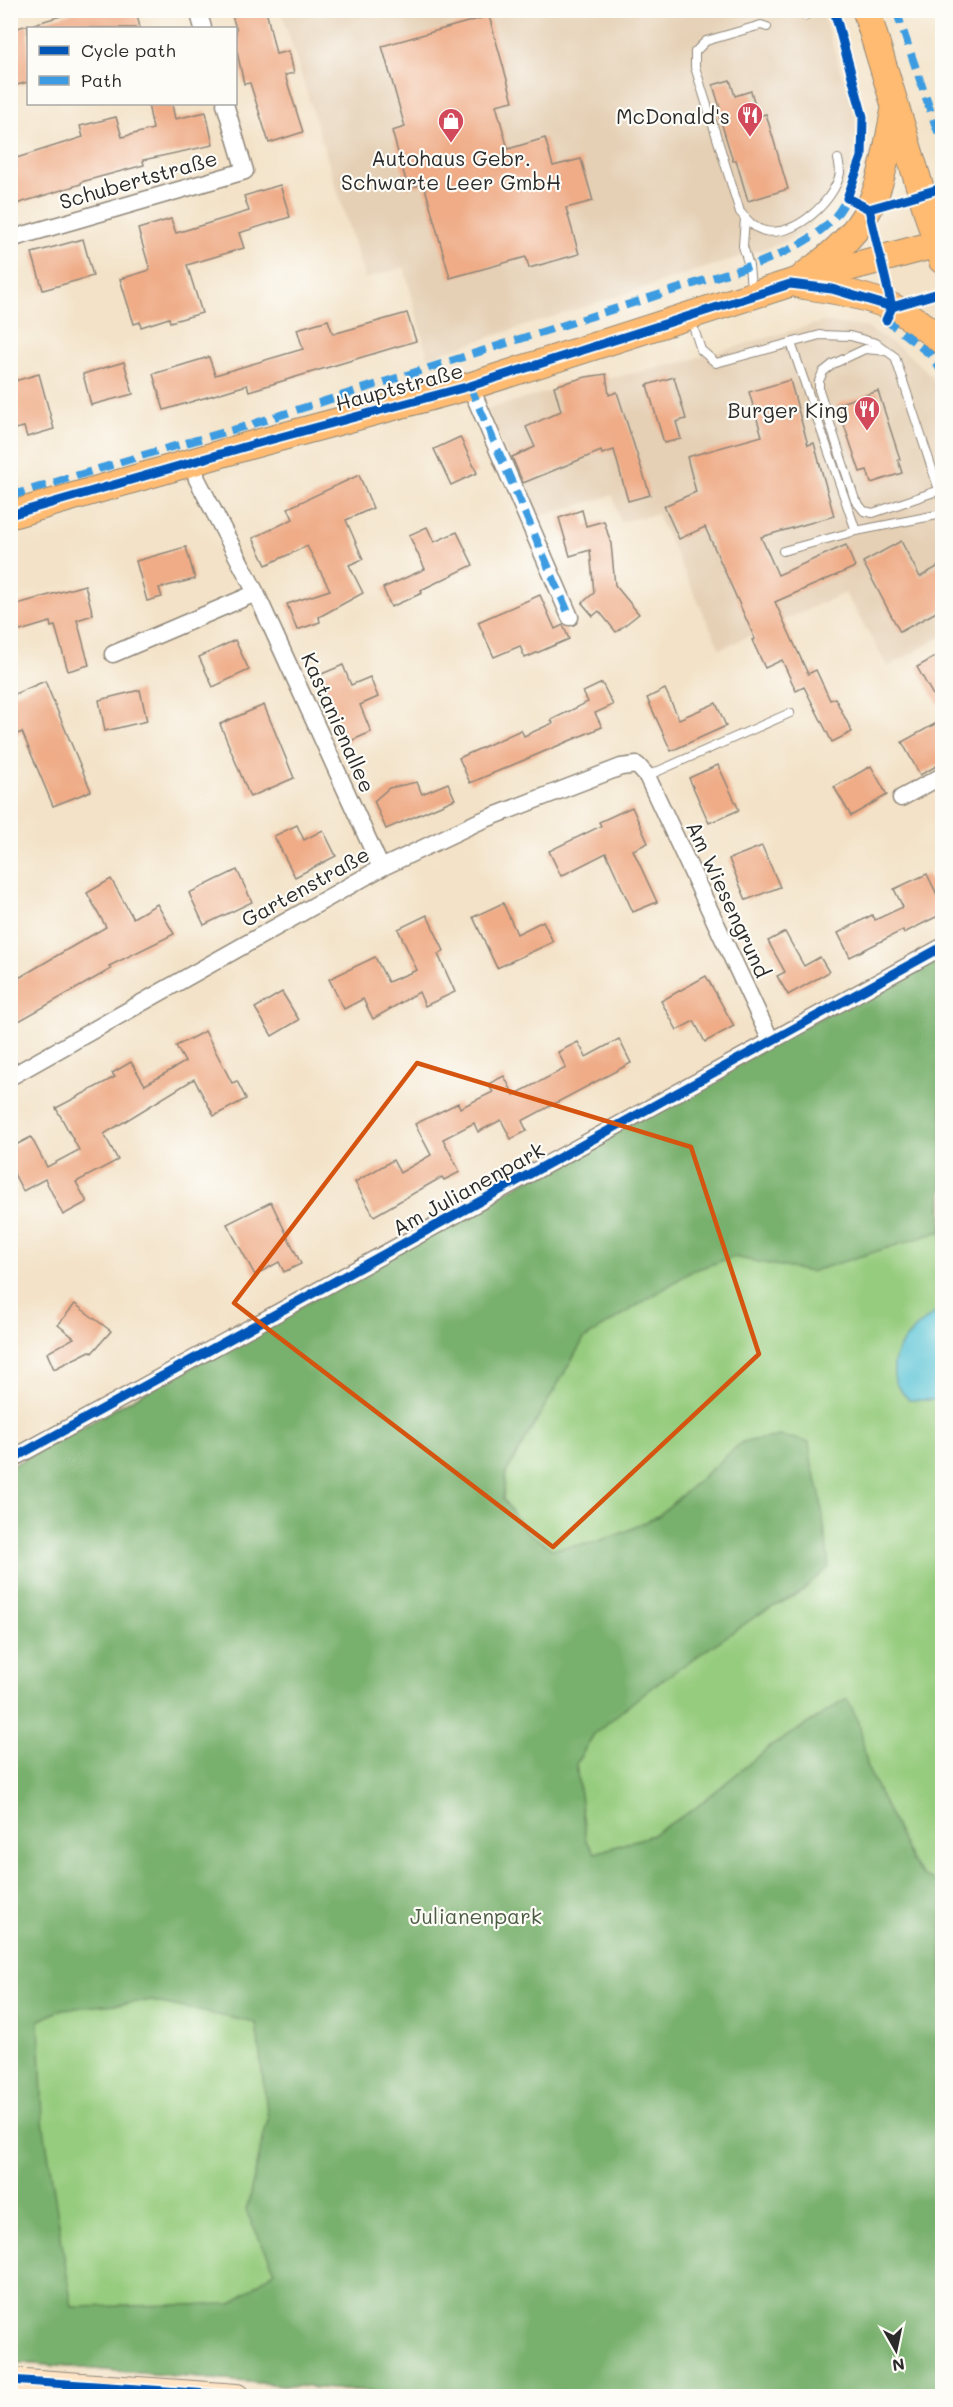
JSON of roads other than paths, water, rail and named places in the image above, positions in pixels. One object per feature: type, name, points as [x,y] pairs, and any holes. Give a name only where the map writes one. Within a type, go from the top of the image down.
[{"type":"main road","points":[[866,10],[941,249]]},
{"type":"main road","points":[[792,283],[841,245],[869,208],[879,181],[895,108]]},
{"type":"main road","name":"Hauptstraße","points":[[10,515],[470,386],[792,283],[941,249]]},
{"type":"main road","points":[[792,283],[832,289],[892,307],[942,341]]},
{"type":"street","points":[[198,10],[203,27]]},
{"type":"street","name":"Schubertstraße","points":[[10,239],[245,171],[225,105]]},
{"type":"street","name":"Hauptstraße","points":[[470,386],[570,617]]},
{"type":"street","name":"Kastanienallee","points":[[193,462],[196,479],[256,594],[381,868]]},
{"type":"street","points":[[113,654],[256,594]]},
{"type":"street","name":"Gartenstraße","points":[[10,1077],[381,868],[478,822],[621,767],[642,771]]},
{"type":"street","name":"Am Wiesengrund","points":[[642,771],[771,1041]]},
{"type":"street","points":[[902,798],[942,776]]},
{"type":"street","name":"Am Julianenpark","points":[[10,1460],[942,947]]},
{"type":"street","points":[[11,2397],[11,2380],[237,2397]]},
{"type":"lane","points":[[766,27],[761,25],[706,41],[695,52],[695,68],[740,212],[753,226],[764,231],[776,232],[791,229],[806,221],[822,205],[840,173],[838,159]]},
{"type":"lane","points":[[743,298],[751,287],[749,266],[743,246],[745,218]]},
{"type":"lane","points":[[689,315],[701,350],[716,363],[820,335],[850,336],[871,341],[891,354],[941,495],[873,513],[864,511],[855,500],[819,390],[819,381],[823,372],[865,349],[891,354]]},
{"type":"lane","points":[[791,343],[855,531]]},
{"type":"lane","points":[[783,551],[855,531],[942,514]]},
{"type":"lane","points":[[642,771],[790,713]]},
{"type":"water","points":[[942,1307],[942,1400],[909,1400],[895,1381],[896,1357],[906,1338]]},
{"type":"place","name":"McDonald's","points":[[750,138]]},
{"type":"place","name":"Autohaus Gebr. Schwarte Leer GmbH","points":[[451,144]]},
{"type":"place","name":"Burger King","points":[[867,432]]},
{"type":"park label","name":"Julianenpark","points":[[476,1915]]}]
